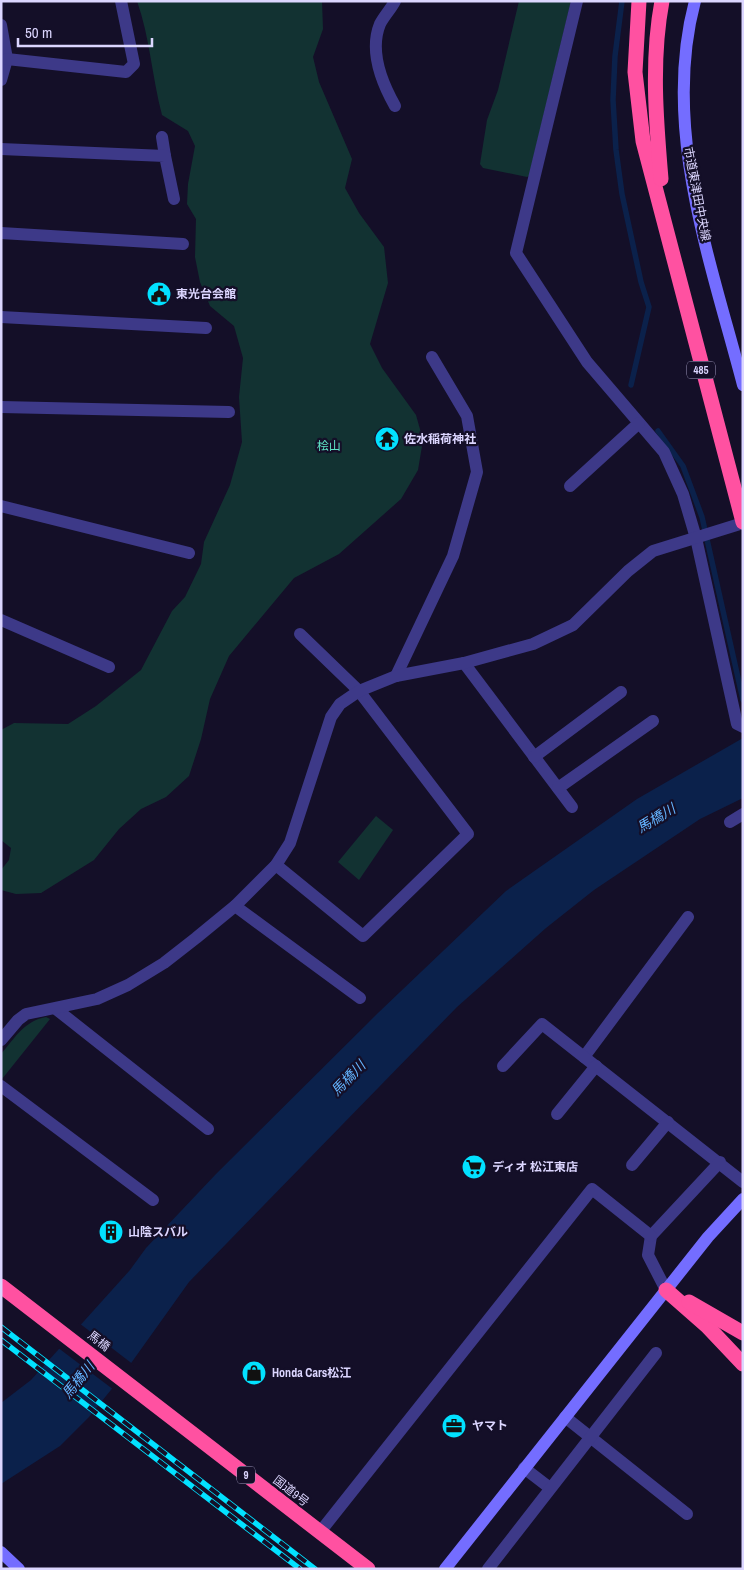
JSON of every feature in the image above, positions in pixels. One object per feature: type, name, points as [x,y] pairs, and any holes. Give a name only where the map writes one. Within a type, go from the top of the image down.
[{"type":"highway","name":"485","points":[[662,1],[656,36],[656,131],[664,218]]},
{"type":"highway","name":"485","points":[[656,131],[665,39],[672,1]]},
{"type":"highway","name":"485","points":[[639,2],[636,34],[636,82],[643,141],[707,393],[743,523]]},
{"type":"highway","name":"馬橋","points":[[1,1286],[124,1380]]},
{"type":"highway","points":[[666,1290],[743,1334]]},
{"type":"highway","points":[[666,1290],[707,1326],[743,1364]]},
{"type":"highway","name":"国道9号","points":[[124,1380],[368,1569]]},
{"type":"street","points":[[7,59],[126,72],[134,64],[121,1]]},
{"type":"street","points":[[395,1],[381,24],[376,39],[381,81],[395,106]]},
{"type":"street","points":[[577,1],[516,253],[587,362],[664,452],[683,494],[696,538],[737,724],[743,727]]},
{"type":"street","name":"市道東津田中央線","points":[[695,1],[683,70],[684,118],[698,212],[743,384]]},
{"type":"street","points":[[1,25],[7,59],[1,80]]},
{"type":"street","points":[[162,137],[174,199]]},
{"type":"street","points":[[1,148],[165,156]]},
{"type":"street","points":[[1,233],[183,244]]},
{"type":"street","points":[[1,317],[206,328]]},
{"type":"street","points":[[396,676],[453,556],[477,472],[467,416],[432,358]]},
{"type":"street","points":[[1,407],[229,412]]},
{"type":"street","points":[[570,486],[639,423]]},
{"type":"street","points":[[1,506],[189,553]]},
{"type":"street","points":[[1,1040],[18,1020],[26,1014],[97,999],[128,985],[164,963],[235,906],[276,865],[290,843],[331,717],[340,704],[359,691],[396,676],[464,663],[533,644],[573,625],[628,571],[653,551],[743,523]]},
{"type":"street","points":[[1,620],[109,667]]},
{"type":"street","points":[[276,865],[363,936],[468,834],[359,691],[300,634]]},
{"type":"street","points":[[464,663],[572,807]]},
{"type":"street","points":[[534,757],[620,692]]},
{"type":"street","points":[[558,788],[652,721]]},
{"type":"street","points":[[730,822],[743,814]]},
{"type":"street","points":[[235,906],[360,998]]},
{"type":"street","points":[[584,1057],[688,917]]},
{"type":"street","points":[[56,1009],[208,1129]]},
{"type":"street","points":[[503,1066],[542,1024],[720,1162],[743,1182]]},
{"type":"street","points":[[557,1114],[596,1066]]},
{"type":"street","points":[[1,1086],[153,1200]]},
{"type":"street","points":[[632,1165],[668,1122]]},
{"type":"street","points":[[666,1290],[648,1255],[651,1236],[720,1162]]},
{"type":"street","points":[[320,1532],[592,1189],[651,1236]]},
{"type":"street","points":[[445,1569],[708,1237],[743,1199]]},
{"type":"street","points":[[488,1569],[656,1353]]},
{"type":"street","points":[[565,1417],[687,1514]]},
{"type":"street","points":[[524,1468],[550,1488]]},
{"type":"street","points":[[1,1552],[19,1569]]},
{"type":"green space","name":"桧山","points":[[137,1],[322,1],[323,29],[313,57],[319,82],[352,159],[345,188],[359,213],[384,247],[388,283],[370,344],[382,368],[416,415],[423,440],[418,470],[401,499],[339,554],[294,578],[229,656],[210,699],[201,739],[189,776],[166,797],[141,809],[119,829],[94,860],[41,893],[16,894],[1,890],[1,870],[9,860],[11,848],[1,840],[1,730],[14,723],[68,724],[96,706],[141,670],[172,611],[185,597],[201,564],[204,542],[230,485],[242,442],[239,397],[243,358],[234,326],[210,306],[200,282],[195,257],[196,219],[187,204],[188,184],[195,146],[188,131],[162,115],[145,29]]},
{"type":"green space","points":[[519,1],[571,1],[529,176],[527,177],[483,168],[480,164],[487,120],[498,90]]},
{"type":"green space","points":[[376,816],[393,830],[359,880],[338,862]]},
{"type":"green space","points":[[46,1017],[50,1019],[2,1079],[1,1054],[26,1026]]},
{"type":"water","name":"馬橋川","points":[[743,738],[743,798],[700,819],[594,890],[546,928],[457,1007],[189,1282],[119,1380],[89,1417],[60,1446],[1,1484],[1,1403],[31,1380],[130,1270],[146,1248],[216,1174],[379,1012],[506,891],[637,799]]},
{"type":"pier","points":[[79,1323],[134,1365],[114,1390],[57,1347]]},
{"type":"waterway","points":[[622,1],[615,56],[613,100],[616,150],[622,194],[641,282],[649,307],[631,385]]},
{"type":"waterway","points":[[658,431],[683,466],[702,517],[743,700]]},
{"type":"railway","points":[[1,1327],[315,1569]]},
{"type":"railway","points":[[1,1340],[300,1569]]},
{"type":"place","name":"東光台会館","points":[[159,294]]},
{"type":"place","name":"佐水稲荷神社","points":[[387,439]]},
{"type":"place","name":"ディオ 松江東店","points":[[474,1167]]},
{"type":"place","name":"山陰スバル","points":[[111,1232]]},
{"type":"place","name":"Honda Cars松江","points":[[254,1373]]},
{"type":"place","name":"ヤマト","points":[[454,1426]]}]
